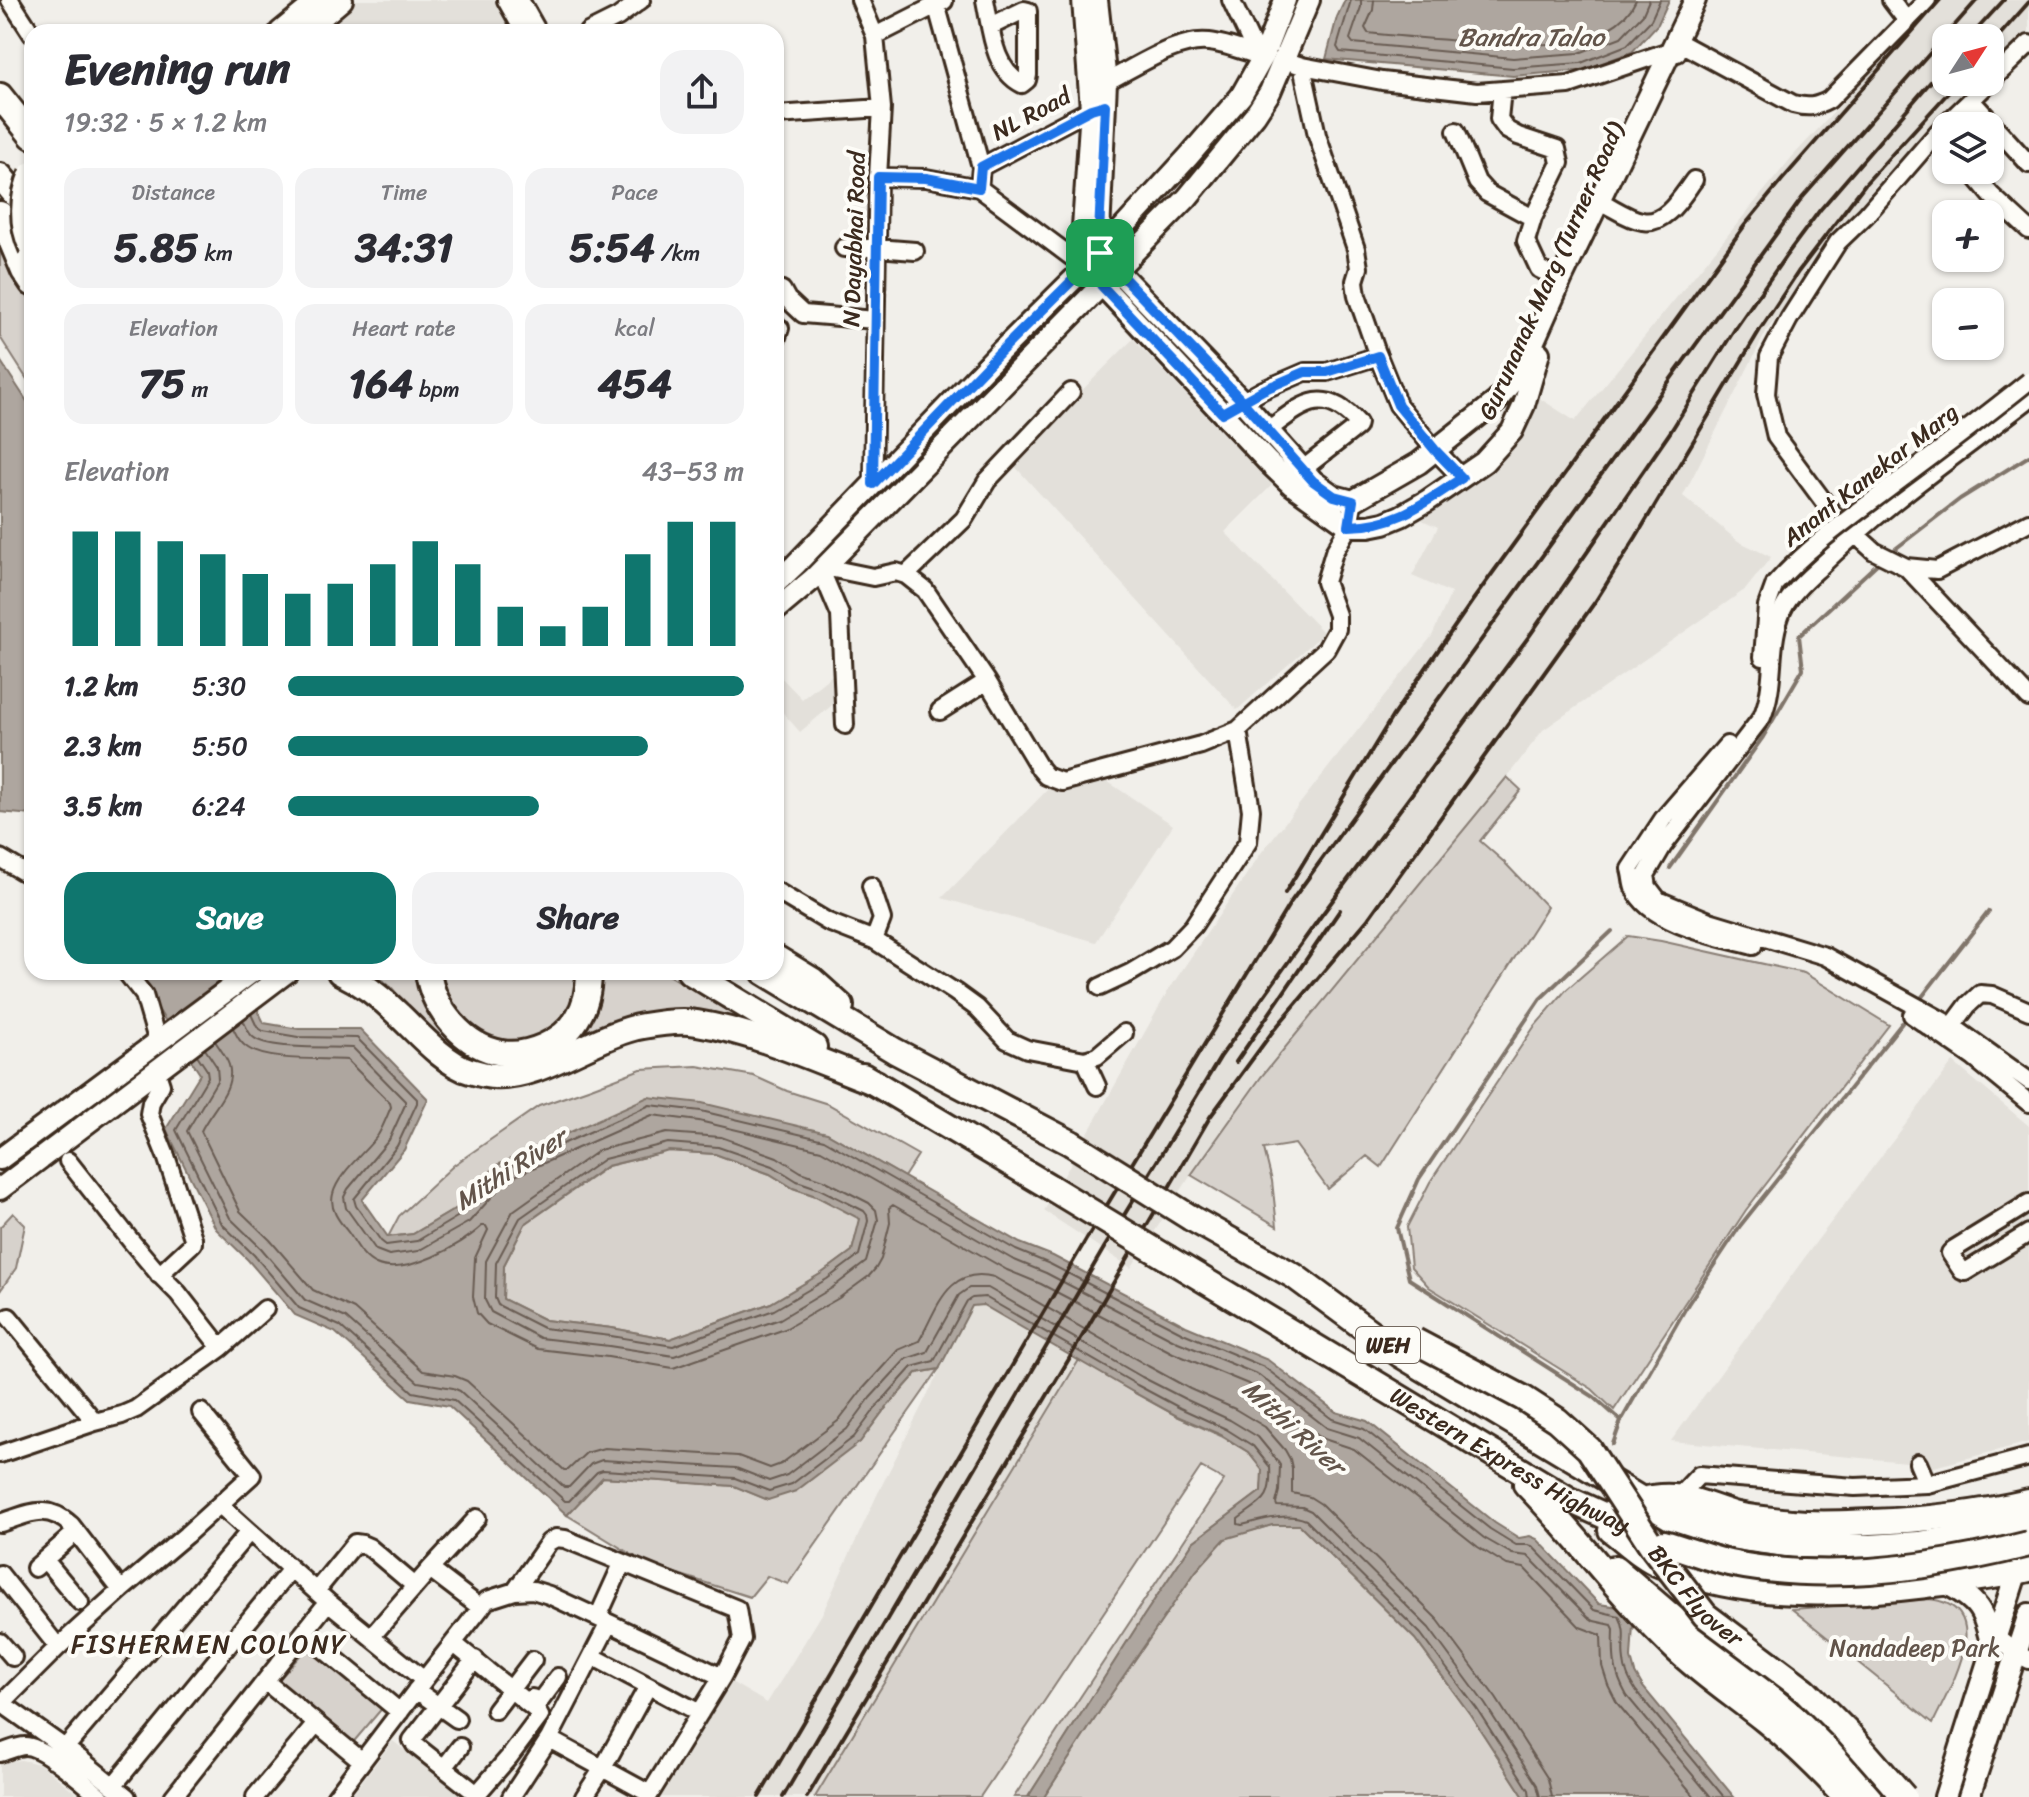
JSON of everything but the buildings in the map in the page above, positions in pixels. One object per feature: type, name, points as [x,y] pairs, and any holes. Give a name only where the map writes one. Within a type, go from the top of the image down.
[{"type":"highway","points":[[0,96],[24,126]]},
{"type":"highway","points":[[0,176],[24,204]]},
{"type":"highway","points":[[0,214],[24,271]]},
{"type":"highway","points":[[784,963],[812,980],[895,1051]]},
{"type":"highway","points":[[357,980],[401,1016],[426,1043],[466,1070],[494,1076],[517,1075],[639,1027],[695,1022],[759,1038],[876,1083]]},
{"type":"highway","points":[[430,980],[434,997],[455,1026],[469,1039],[503,1053],[520,1053],[543,1047],[562,1035],[577,1020],[587,997],[588,980]]},
{"type":"highway","points":[[703,980],[876,1083]]},
{"type":"highway","points":[[777,980],[895,1051]]},
{"type":"highway","name":"Western Express Highway","points":[[895,1051],[1071,1143],[1191,1218],[1294,1276],[1401,1355],[1643,1500],[1663,1495],[1676,1507],[1735,1537],[1793,1545],[1870,1547],[1919,1544],[2029,1523]]},
{"type":"highway","name":"Western Express Highway","points":[[876,1083],[1502,1459],[1566,1510],[1729,1563],[1789,1571],[1872,1572],[1984,1556],[2029,1544]]},
{"type":"highway","name":"BKC Flyover","points":[[1294,1276],[1523,1398],[1557,1420],[1589,1449],[1654,1549],[1705,1615],[1805,1690],[1849,1734],[1904,1797]]},
{"type":"highway","points":[[1676,1507],[1796,1523],[1926,1520],[2029,1502]]},
{"type":"highway","points":[[1566,1510],[1658,1564],[1723,1584],[1786,1593],[1876,1591],[2023,1570]]},
{"type":"highway","points":[[1566,1510],[1626,1600],[1710,1680],[1813,1761],[1846,1797]]},
{"type":"highway","name":"BKC Flyover","points":[[1566,1510],[1633,1583],[1822,1741],[1873,1797]]},
{"type":"main road","points":[[305,24],[319,0]]},
{"type":"main road","points":[[306,24],[342,0]]},
{"type":"main road","points":[[1083,0],[1098,107],[1101,188],[1099,234],[1092,260]]},
{"type":"main road","points":[[1097,0],[1106,82],[1098,107],[1082,242],[1092,260],[1222,413],[1268,462],[1297,477],[1313,481],[1334,496],[1353,501]]},
{"type":"main road","points":[[784,603],[823,568],[1187,198],[1270,92],[1285,0]]},
{"type":"main road","points":[[784,575],[1138,212],[1277,60],[1309,0]]},
{"type":"main road","points":[[1677,49],[1695,0]]},
{"type":"main road","points":[[1677,49],[1702,0]]},
{"type":"main road","name":"Gurunanak Marg (Turner Road)","points":[[1349,526],[1369,526],[1401,516],[1484,462],[1512,431],[1524,405],[1540,349],[1677,49]]},
{"type":"main road","name":"Gurunanak Marg (Turner Road)","points":[[1353,501],[1419,463],[1497,401],[1512,383],[1677,49]]},
{"type":"main road","points":[[1101,188],[1115,205],[1138,212]]},
{"type":"main road","points":[[1108,278],[1242,401],[1268,430],[1297,477],[1349,526]]},
{"type":"main road","points":[[1017,335],[1035,352]]},
{"type":"main road","points":[[0,1159],[241,980]]},
{"type":"main road","points":[[0,1189],[276,980]]},
{"type":"main road","points":[[1945,1797],[2004,1612],[2023,1570],[2029,1533]]},
{"type":"main road","points":[[1945,1583],[1970,1598],[1983,1613],[1994,1642]]},
{"type":"main road","points":[[1969,1797],[2023,1657],[2028,1621]]},
{"type":"street","points":[[10,0],[26,24]]},
{"type":"street","points":[[506,0],[528,18]]},
{"type":"street","points":[[604,24],[641,0]]},
{"type":"street","name":"N Dayabhai Road","points":[[860,0],[875,36],[882,108],[873,484]]},
{"type":"street","points":[[985,0],[991,26]]},
{"type":"street","points":[[1231,0],[1277,60],[1317,135],[1356,249],[1359,268],[1355,281],[1357,296],[1398,405],[1462,478]]},
{"type":"street","points":[[1891,0],[1907,21]]},
{"type":"street","points":[[1106,82],[1173,48],[1197,42],[1210,42],[1277,60],[1382,81],[1477,92],[1569,85],[1677,49],[1793,104],[1816,107],[1829,100],[1927,0]]},
{"type":"street","points":[[875,36],[940,2],[981,167],[979,188]]},
{"type":"street","points":[[1962,112],[2029,44]]},
{"type":"street","points":[[1502,90],[1499,119],[1507,130],[1557,149],[1560,163],[1533,218],[1526,241],[1539,269],[1561,280]]},
{"type":"street","points":[[1971,100],[2029,164]]},
{"type":"street","name":"NL Road","points":[[981,167],[1098,107]]},
{"type":"street","points":[[784,114],[882,108]]},
{"type":"street","points":[[1456,131],[1477,182],[1487,193],[1533,218]]},
{"type":"street","points":[[1932,147],[1838,242],[1789,319],[1769,357],[1766,394],[1776,437],[1833,514],[1874,551],[1906,567],[2029,698]]},
{"type":"street","points":[[878,177],[926,178],[979,188],[1092,260]]},
{"type":"street","points":[[1607,205],[1646,223],[1661,218],[1694,180]]},
{"type":"street","points":[[1982,184],[2029,230]]},
{"type":"street","points":[[844,248],[915,251]]},
{"type":"street","points":[[784,294],[803,314],[875,320]]},
{"type":"street","points":[[1222,413],[1305,372],[1327,372],[1378,356]]},
{"type":"street","name":"Anant Kanekar Marg","points":[[1857,978],[1821,964],[1699,931],[1654,912],[1634,889],[1630,869],[1663,819],[1746,723],[1759,699],[1767,606],[1775,584],[1823,538],[2029,381]]},
{"type":"street","points":[[906,575],[964,519],[987,481],[1071,392]]},
{"type":"street","name":"Anant Kanekar Marg","points":[[2029,399],[1854,534],[1793,593],[1783,610],[1772,651],[1772,681],[1762,717],[1663,846],[1646,875],[1648,887],[1658,900],[1709,921],[1825,956],[2029,1081]]},
{"type":"street","points":[[1268,430],[1302,405],[1316,401],[1347,411],[1358,423],[1297,477]]},
{"type":"street","points":[[823,568],[873,577],[896,572],[906,575],[925,590],[987,681],[1040,769],[1046,776],[1062,782],[1201,745],[1238,730],[1326,649],[1337,629],[1337,615],[1325,582],[1334,552],[1349,526],[1353,501]]},
{"type":"street","points":[[1906,567],[1937,570],[2029,522]]},
{"type":"street","points":[[823,568],[840,615],[845,725]]},
{"type":"street","points":[[940,711],[987,681]]},
{"type":"street","points":[[1100,987],[1172,948],[1193,926],[1248,842],[1251,810],[1238,730]]},
{"type":"street","points":[[0,858],[24,872]]},
{"type":"street","points":[[871,886],[882,919],[874,940]]},
{"type":"street","points":[[784,896],[828,922],[874,940],[955,992],[977,1008],[1007,1040],[1027,1049],[1085,1060],[1097,1056],[1124,1033]]},
{"type":"street","points":[[132,980],[144,995],[163,1039]]},
{"type":"street","points":[[1948,1031],[1980,994],[1992,995],[2029,1011]]},
{"type":"street","name":"Anant Kanekar Marg","points":[[1979,1052],[2029,1103]]},
{"type":"street","points":[[1085,1060],[1097,1086]]},
{"type":"street","points":[[148,1076],[161,1085],[151,1102],[149,1114],[193,1238],[193,1243],[159,1275]]},
{"type":"street","points":[[68,1161],[221,1348]]},
{"type":"street","points":[[2029,1203],[1950,1253],[1965,1272],[2029,1233]]},
{"type":"street","points":[[0,1454],[136,1409],[221,1348],[265,1309]]},
{"type":"street","points":[[9,1317],[95,1422]]},
{"type":"street","points":[[127,1797],[107,1792],[0,1703],[121,1590],[252,1475],[201,1412]]},
{"type":"street","points":[[1676,1507],[1694,1479],[1701,1475],[1855,1487],[1927,1484],[2029,1457]]},
{"type":"street","points":[[1918,1463],[1927,1484]]},
{"type":"street","points":[[220,1505],[371,1637],[438,1705],[457,1719]]},
{"type":"street","points":[[0,1523],[38,1511],[51,1511],[76,1532],[121,1590]]},
{"type":"street","points":[[371,1637],[477,1518]]},
{"type":"street","points":[[76,1532],[40,1564],[80,1602]]},
{"type":"street","points":[[59,1753],[249,1532]]},
{"type":"street","points":[[515,1591],[549,1542],[556,1538],[737,1609],[742,1639],[649,1795],[549,1739]]},
{"type":"street","points":[[173,1797],[304,1633],[322,1596],[355,1543],[369,1547],[415,1586]]},
{"type":"street","points":[[511,1797],[549,1739],[592,1656],[622,1564]]},
{"type":"street","points":[[107,1792],[291,1569]]},
{"type":"street","points":[[430,1569],[481,1608]]},
{"type":"street","points":[[0,1574],[6,1594],[58,1647]]},
{"type":"street","points":[[335,1797],[487,1600],[515,1591],[533,1590],[549,1595],[722,1677]]},
{"type":"street","points":[[2004,1612],[2028,1621]]},
{"type":"street","points":[[304,1633],[400,1712]]},
{"type":"street","points":[[0,1642],[13,1657]]},
{"type":"street","points":[[1994,1642],[2023,1657]]},
{"type":"street","points":[[453,1643],[511,1690],[562,1714]]},
{"type":"street","points":[[592,1656],[700,1713]]},
{"type":"street","points":[[475,1659],[412,1740],[477,1794],[540,1716],[535,1701]]},
{"type":"street","points":[[495,1710],[533,1660]]},
{"type":"street","points":[[535,1701],[558,1677]]},
{"type":"street","points":[[265,1681],[362,1761]]},
{"type":"street","points":[[584,1797],[648,1686]]},
{"type":"street","points":[[255,1797],[316,1724]]},
{"type":"street","points":[[495,1744],[510,1756]]},
{"type":"street","points":[[0,1753],[25,1746],[59,1753]]},
{"type":"street","points":[[444,1768],[460,1747]]},
{"type":"shaded area","points":[[354,0],[494,0],[509,24],[325,24]]},
{"type":"shaded area","points":[[1939,0],[2029,0],[2029,37],[2004,61],[2004,24],[1932,24],[1932,96],[1967,96],[1951,112],[1932,112],[1932,130],[1877,183],[1767,330],[1683,496],[1738,541],[1771,557],[1746,589],[1543,730],[1261,1077],[1191,1175],[1131,1268],[1044,1211],[1168,991],[1261,853],[1432,636],[1451,593],[1412,576],[1438,527],[1422,520],[1469,485],[1511,447],[1533,394],[1575,421],[1792,157]]},
{"type":"shaded area","points":[[1133,339],[1272,485],[1225,532],[1324,633],[1237,710],[1011,462]]},
{"type":"shaded area","points":[[841,668],[843,696],[800,732],[784,714],[784,680],[802,699]]},
{"type":"shaded area","points":[[1099,776],[1173,825],[1096,942],[942,898],[1050,787]]},
{"type":"shaded area","points":[[1953,1062],[2029,1126],[2029,1442],[1930,1468],[1918,1463],[1671,1441],[1816,1242]]},
{"type":"shaded area","points":[[983,1305],[1079,1360],[815,1797],[658,1797],[726,1679],[767,1703],[822,1614],[877,1495],[972,1306]]},
{"type":"shaded area","points":[[393,1741],[464,1797],[350,1797]]},
{"type":"shaded area","points":[[21,1760],[40,1764],[81,1797],[0,1797],[0,1762]]},
{"type":"green space","points":[[0,245],[24,289],[24,374],[0,337]]},
{"type":"green space","points":[[1507,777],[1521,790],[1480,841],[1547,907],[1381,1167],[1367,1156],[1328,1189],[1295,1144],[1264,1149],[1272,1181],[1277,1226],[1191,1175],[1261,1077]]},
{"type":"green space","points":[[1628,936],[1804,973],[1889,1025],[1746,1210],[1614,1410],[1592,1389],[1429,1287],[1411,1267],[1407,1227],[1430,1182],[1534,1027],[1566,990]]},
{"type":"green space","points":[[382,980],[422,980],[443,1027],[537,1056],[589,980],[677,980],[742,1020],[694,1014],[501,1068],[464,1060],[418,1018]]},
{"type":"green space","points":[[440,980],[576,980],[575,995],[562,1021],[536,1039],[501,1043],[480,1035],[451,1011]]},
{"type":"green space","points":[[697,1066],[754,1076],[828,1104],[918,1155],[904,1177],[827,1133],[497,1165],[457,1208],[413,1234],[388,1237],[399,1216],[454,1165],[539,1106],[641,1069]]},
{"type":"green space","points":[[669,1151],[715,1154],[770,1174],[793,1188],[861,1218],[852,1251],[771,1303],[670,1339],[545,1320],[503,1299],[504,1265],[525,1224],[608,1166]]},
{"type":"green space","points":[[13,1213],[25,1225],[16,1268],[0,1291],[0,1227]]},
{"type":"green space","points":[[1079,1360],[1248,1452],[1263,1470],[1261,1491],[1193,1542],[1028,1797],[1014,1797],[1224,1480],[1201,1467],[980,1797],[815,1797]]},
{"type":"green space","points":[[939,1369],[788,1584],[767,1576],[750,1597],[647,1564],[567,1515],[603,1477],[735,1486],[768,1500],[860,1442],[917,1373]]},
{"type":"green space","points":[[1272,1525],[1300,1525],[1415,1639],[1470,1714],[1524,1797],[1044,1797],[1196,1571],[1225,1538]]},
{"type":"green space","name":"Nandadeep Park","points":[[1929,1599],[1950,1605],[1962,1617],[1966,1632],[1958,1670],[1933,1723],[1792,1609]]},
{"type":"green space","points":[[311,1643],[384,1706],[350,1746],[276,1683]]},
{"type":"water","name":"Bandra Talao","points":[[1345,0],[1669,0],[1658,24],[1632,52],[1583,70],[1513,76],[1326,59],[1337,17]]},
{"type":"water","points":[[0,360],[24,397],[24,814],[0,812]]},
{"type":"water","name":"Mithi River","points":[[139,980],[244,980],[264,1023],[299,1029],[360,1029],[428,1099],[404,1150],[362,1200],[388,1237],[413,1234],[457,1208],[497,1165],[648,1097],[702,1103],[827,1133],[1020,1243],[1053,1256],[1186,1326],[1268,1360],[1336,1412],[1367,1421],[1495,1523],[1519,1538],[1530,1536],[1537,1539],[1599,1604],[1625,1608],[1633,1625],[1631,1658],[1643,1687],[1734,1797],[1524,1797],[1470,1714],[1415,1639],[1300,1525],[1272,1525],[1225,1539],[1196,1571],[1044,1797],[1028,1797],[1193,1542],[1261,1491],[1262,1470],[1248,1452],[1221,1435],[1133,1392],[983,1305],[972,1306],[939,1369],[917,1373],[860,1442],[796,1491],[768,1500],[734,1486],[603,1477],[567,1515],[449,1406],[410,1399],[335,1332],[295,1315],[248,1260],[216,1229],[166,1129],[200,1074]],"holes":[[[669,1151],[715,1154],[770,1174],[860,1219],[852,1251],[771,1303],[670,1339],[545,1320],[503,1299],[504,1265],[525,1224],[607,1166]]]},
{"type":"waterway","points":[[1890,553],[1960,499],[2029,456]]},
{"type":"waterway","points":[[1670,868],[1763,737],[1803,669],[1799,636],[1879,562]]},
{"type":"waterway","points":[[1918,1002],[1989,911]]},
{"type":"waterway","points":[[1612,931],[1540,999],[1419,1179],[1397,1228],[1409,1279],[1594,1397],[1621,1421],[1613,1444]]},
{"type":"waterway","points":[[1621,1421],[1688,1304],[1740,1226],[1902,1023]]},
{"type":"railway","points":[[1285,893],[1392,717],[1745,225],[1940,0]]},
{"type":"railway","points":[[759,1797],[1087,1238],[1290,903],[1803,197],[1977,0]]},
{"type":"railway","points":[[1982,24],[2004,0]]},
{"type":"railway","points":[[2004,30],[2029,2]]},
{"type":"railway","points":[[783,1797],[1104,1248],[1221,1056],[1530,635],[1671,431],[1785,257],[1820,210],[1932,80]]},
{"type":"railway","points":[[807,1797],[1210,1117],[1273,1031],[1368,919],[1595,602],[1798,272],[1865,184],[1945,96]]},
{"type":"railway","points":[[1236,1062],[1340,910]]},
{"type":"district","name":"FISHERMEN COLONY","points":[[209,1644]]},
{"type":"route","points":[[1100,253],[873,484],[878,177],[926,178],[979,188],[981,167],[1091,109],[1105,105],[1100,253],[1242,401],[1313,481],[1334,496],[1353,501],[1349,526],[1369,526],[1401,516],[1462,478],[1398,405],[1378,356],[1327,372],[1305,372],[1263,390],[1242,401],[1222,413],[1101,285],[1115,270],[1100,253]]}]
